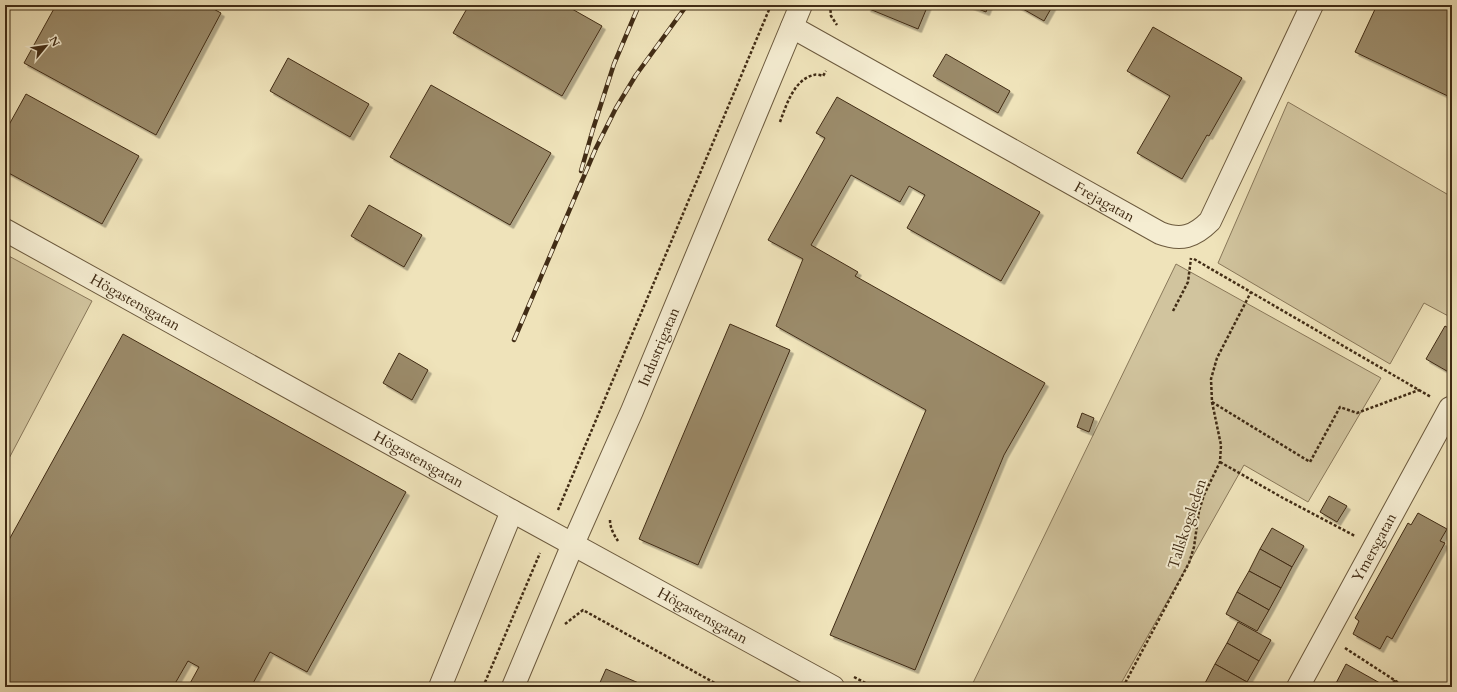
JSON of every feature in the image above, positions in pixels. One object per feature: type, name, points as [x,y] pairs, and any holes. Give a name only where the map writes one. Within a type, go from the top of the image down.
[{"type":"street","name":"Industrigatan","points":[[513,687],[573,544],[632,411],[801,5]]},
{"type":"street","name":"Frejagatan","points":[[792,27],[1160,233],[1171,237],[1184,237],[1201,230],[1210,221],[1312,5]]},
{"type":"street","name":"Högastensgatan","points":[[5,230],[549,532],[833,687]]},
{"type":"street","name":"Ymersgatan","points":[[1298,687],[1451,408]]},
{"type":"street","points":[[440,687],[512,511]]},
{"type":"path","points":[[483,687],[771,5]]},
{"type":"path","points":[[778,126],[796,87],[813,75],[823,76],[848,34],[838,26],[831,16],[830,5]]},
{"type":"path","points":[[1173,312],[1188,282],[1191,257],[1451,408]]},
{"type":"path","name":"Tallskogsleden","points":[[1124,687],[1189,564],[1194,547],[1204,495],[1220,462],[1221,445],[1212,402],[1211,379],[1218,358],[1251,292]]},
{"type":"path","points":[[1212,402],[1310,462],[1340,407],[1357,413],[1419,390]]},
{"type":"path","points":[[1220,462],[1283,498],[1375,546]]},
{"type":"path","points":[[611,517],[610,524],[618,543]]},
{"type":"path","points":[[564,625],[583,610],[722,687]]},
{"type":"path","points":[[1326,635],[1405,687]]},
{"type":"path","points":[[853,676],[873,687]]},
{"type":"path","points":[[1391,687],[1395,680]]},
{"type":"shaded area","points":[[1288,102],[1452,197],[1452,318],[1424,303],[1390,364],[1218,263]]},
{"type":"shaded area","points":[[5,254],[92,301],[5,466]]},
{"type":"shaded area","points":[[1176,264],[1381,378],[1308,502],[1244,465],[1119,687],[971,687]]},
{"type":"building","points":[[56,5],[206,5],[221,13],[156,135],[24,63]]},
{"type":"building","points":[[469,5],[565,5],[602,26],[562,96],[453,33]]},
{"type":"building","points":[[868,5],[928,5],[918,29],[867,8]]},
{"type":"building","points":[[968,5],[989,5],[986,12]]},
{"type":"building","points":[[1016,5],[1053,5],[1044,21]]},
{"type":"building","points":[[1377,5],[1452,5],[1452,98],[1355,52]]},
{"type":"building","points":[[1153,27],[1242,78],[1209,136],[1207,135],[1182,179],[1137,153],[1170,96],[1127,71]]},
{"type":"building","points":[[946,54],[1010,91],[998,113],[933,76]]},
{"type":"building","points":[[288,58],[369,104],[350,137],[270,91]]},
{"type":"building","points":[[431,85],[551,153],[510,225],[390,157]]},
{"type":"building","points":[[26,94],[139,156],[102,224],[5,171],[5,132]]},
{"type":"building","points":[[837,97],[1040,212],[1001,281],[907,228],[925,195],[909,186],[900,202],[851,175],[811,245],[858,272],[855,276],[1045,383],[1004,455],[915,670],[830,635],[926,410],[776,326],[803,259],[768,240],[825,138],[816,133]]},
{"type":"building","points":[[369,205],[422,235],[404,267],[351,236]]},
{"type":"building","points":[[730,324],[790,350],[698,565],[639,539]]},
{"type":"building","points":[[1445,326],[1452,330],[1452,374],[1426,359]]},
{"type":"building","points":[[123,334],[406,492],[307,672],[270,652],[251,687],[188,687],[199,667],[188,661],[173,687],[5,687],[5,547]]},
{"type":"building","points":[[399,353],[428,370],[412,400],[383,383]]},
{"type":"building","points":[[1082,413],[1094,418],[1089,432],[1077,427]]},
{"type":"building","points":[[1329,496],[1347,506],[1337,522],[1320,512]]},
{"type":"building","points":[[1418,513],[1447,529],[1440,541],[1445,543],[1392,639],[1387,636],[1380,649],[1353,634],[1359,621],[1355,618],[1408,523],[1411,525]]},
{"type":"building","points":[[1272,528],[1304,546],[1292,567],[1260,549]]},
{"type":"building","points":[[1260,549],[1292,567],[1281,588],[1249,571]]},
{"type":"building","points":[[1249,571],[1281,588],[1269,610],[1237,592]]},
{"type":"building","points":[[1237,592],[1269,610],[1257,631],[1226,614]]},
{"type":"building","points":[[1238,622],[1271,640],[1259,661],[1227,643]]},
{"type":"building","points":[[1227,643],[1259,661],[1247,682],[1215,664]]},
{"type":"building","points":[[1215,664],[1247,682],[1245,687],[1206,687],[1204,685]]},
{"type":"building","points":[[1346,664],[1387,687],[1334,687]]},
{"type":"building","points":[[606,669],[648,687],[598,687]]},
{"type":"railway","points":[[581,171],[614,64],[639,5]]},
{"type":"railway","points":[[514,340],[596,148],[616,108],[636,75],[687,5]]}]
